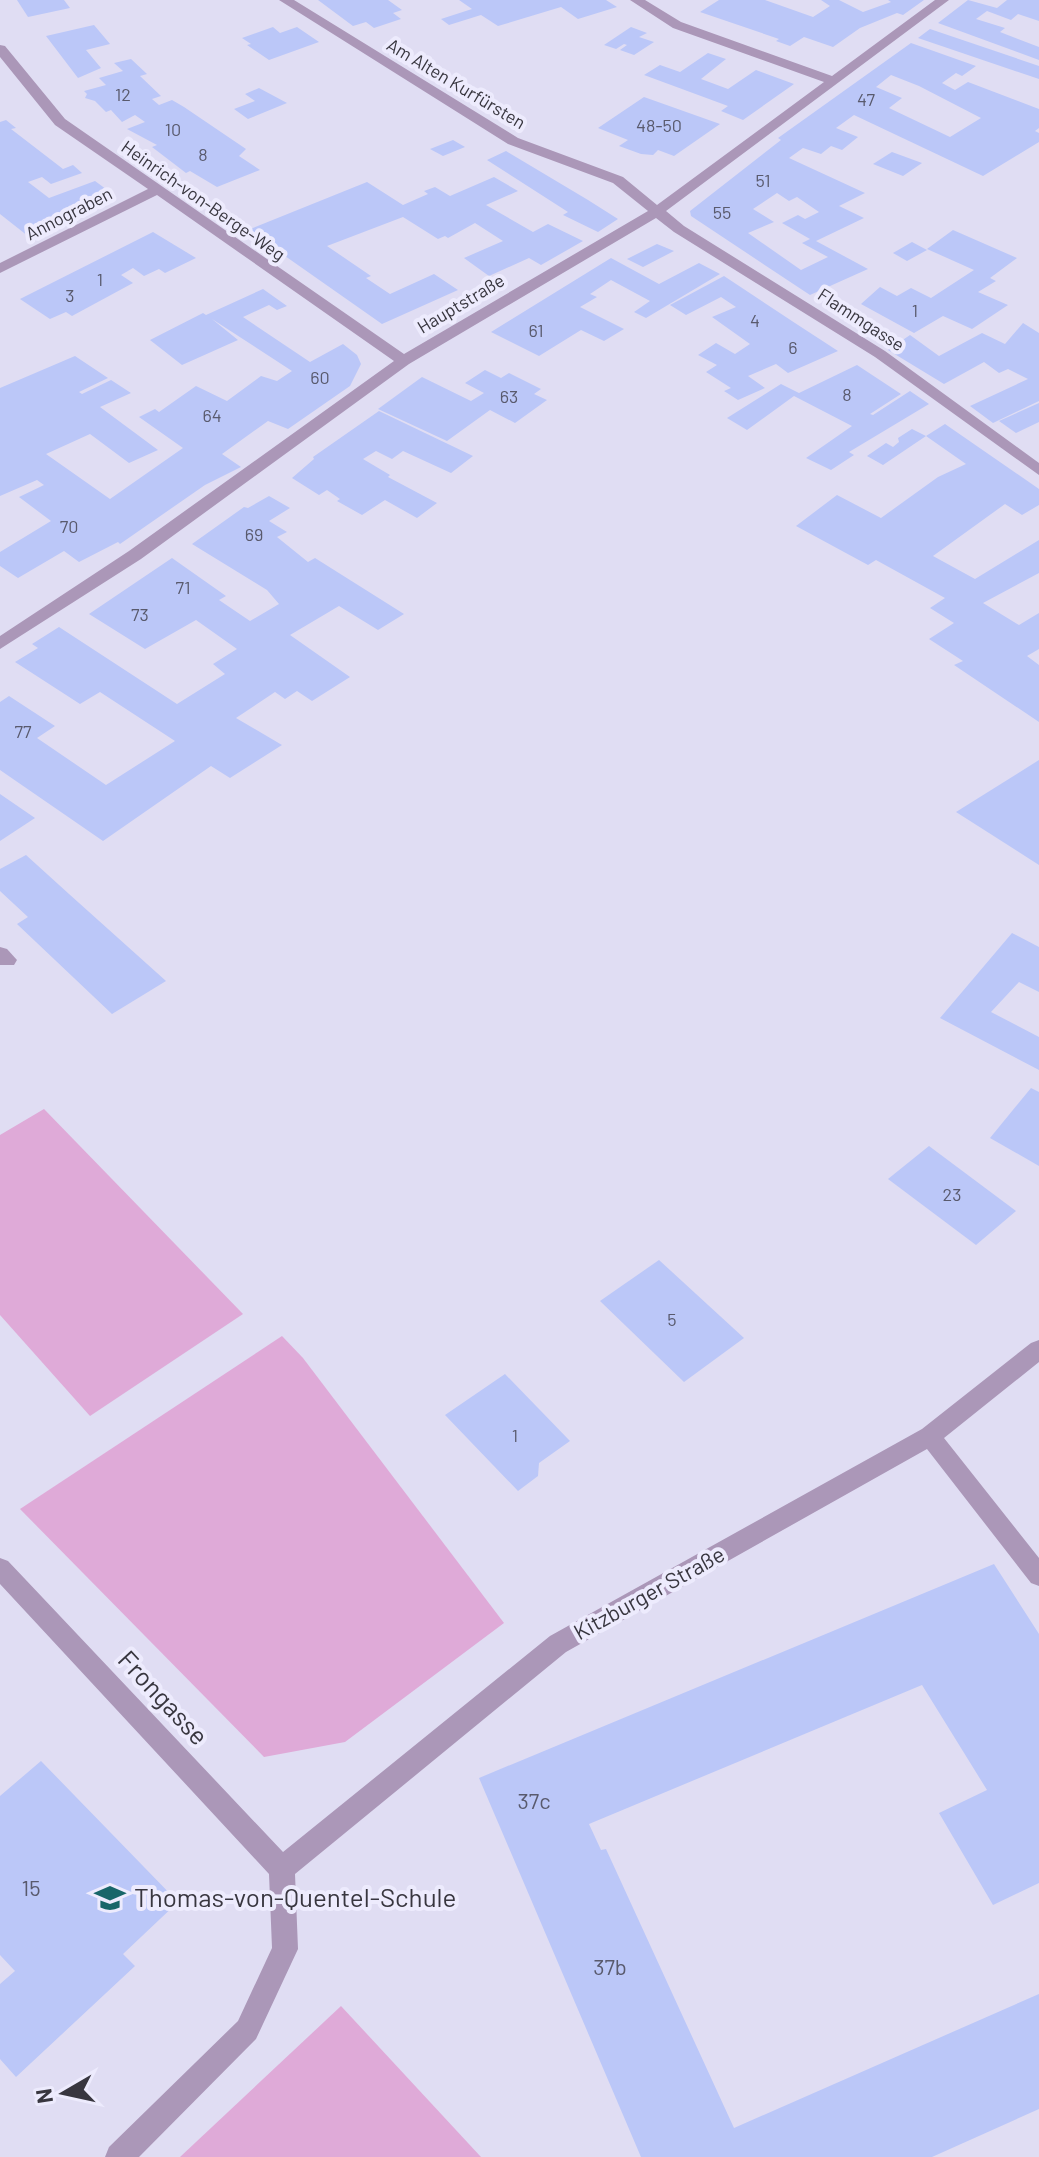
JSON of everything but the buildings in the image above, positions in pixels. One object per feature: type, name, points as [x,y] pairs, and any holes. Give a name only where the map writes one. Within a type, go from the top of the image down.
[{"type":"street","name":"Am Alten Kurfürsten","points":[[285,0],[513,141],[618,180],[656,212]]},
{"type":"street","points":[[636,0],[677,25],[835,81]]},
{"type":"street","name":"Hauptstraße","points":[[0,644],[135,555],[404,361],[656,212],[943,0]]},
{"type":"street","name":"Heinrich-von-Berge-Weg","points":[[0,49],[60,122],[155,191],[404,361]]},
{"type":"street","name":"Annograben","points":[[0,269],[155,191]]},
{"type":"street","name":"Flammgasse","points":[[656,212],[880,354],[1039,470]]},
{"type":"street","name":"Kitzburger Straße","points":[[282,1869],[558,1644],[930,1436],[1039,1349]]},
{"type":"street","points":[[930,1436],[1039,1576]]},
{"type":"street","name":"Frongasse","points":[[0,1568],[282,1869]]},
{"type":"street","points":[[119,2157],[247,2030],[285,1949],[282,1869]]},
{"type":"shaded area","points":[[44,1109],[243,1314],[90,1416],[0,1315],[0,1135]]},
{"type":"shaded area","points":[[282,1336],[303,1358],[504,1623],[345,1742],[264,1757],[20,1509]]},
{"type":"shaded area","points":[[341,2006],[481,2157],[180,2157]]},
{"type":"place","name":"Thomas-von-Quentel-Schule","points":[[110,1898]]}]
